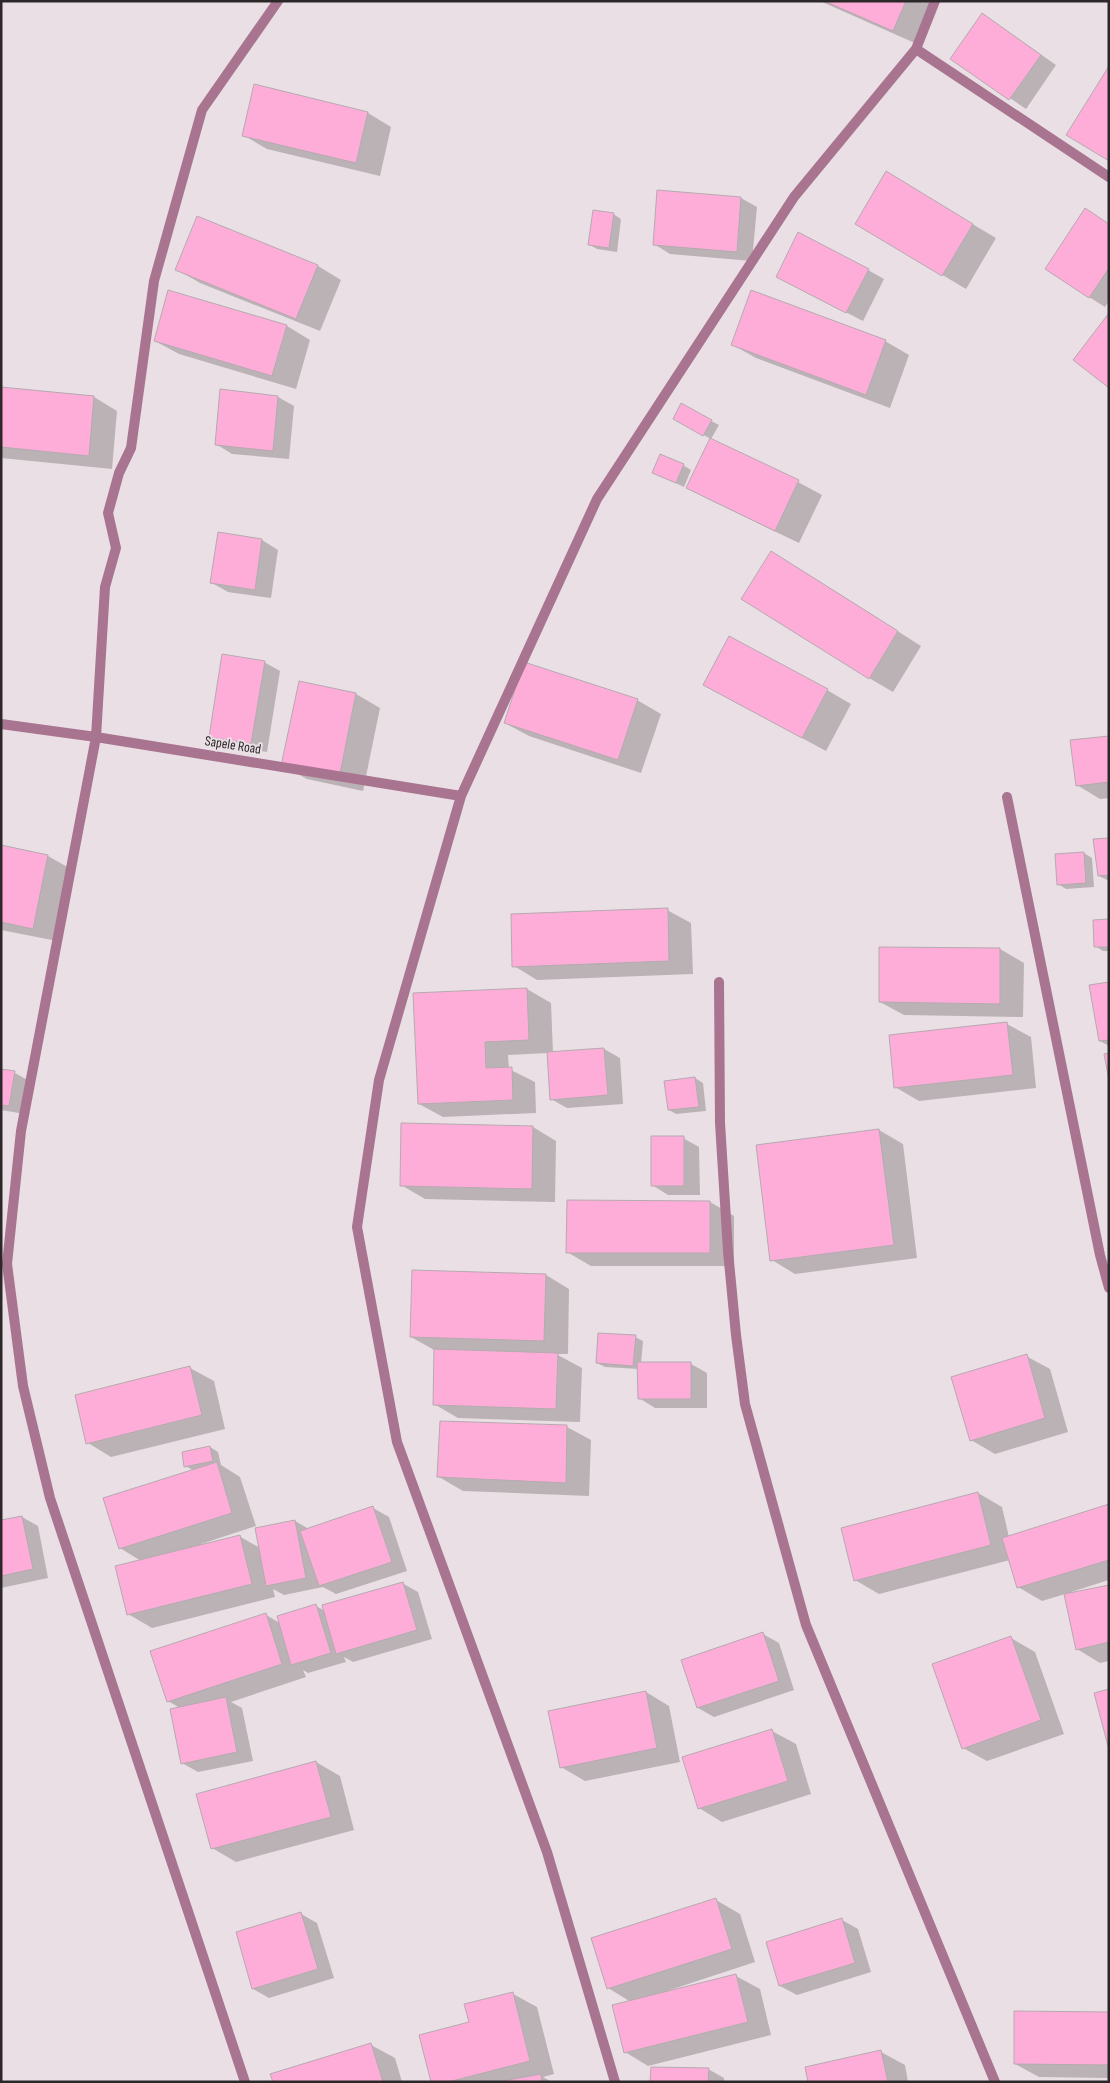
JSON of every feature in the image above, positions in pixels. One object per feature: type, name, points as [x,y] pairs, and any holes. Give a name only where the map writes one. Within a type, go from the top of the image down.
[{"type":"street","points":[[245,2082],[50,1498],[23,1386],[7,1264],[22,1131],[96,737],[105,587],[116,548],[108,512],[119,473],[131,448],[154,281],[202,110],[278,1]]},
{"type":"street","points":[[614,2082],[547,1852],[397,1442],[357,1227],[379,1080],[461,796],[597,499],[794,197],[916,48],[935,1]]},
{"type":"street","points":[[916,48],[1109,177]]},
{"type":"street","name":"Sapele Road","points":[[1,724],[96,737],[461,796]]},
{"type":"street","points":[[1007,797],[1100,1256],[1109,1288]]},
{"type":"street","points":[[719,982],[720,1122],[728,1251],[745,1404],[806,1625],[995,2082]]},
{"type":"building","points":[[824,1],[906,1],[893,31]]},
{"type":"building","points":[[982,13],[1041,55],[1009,100],[950,59]]},
{"type":"building","points":[[1109,66],[1109,161],[1066,135]]},
{"type":"building","points":[[254,84],[368,112],[356,163],[242,136]]},
{"type":"building","points":[[886,171],[973,224],[942,276],[855,224]]},
{"type":"building","points":[[657,190],[741,197],[737,252],[653,245]]},
{"type":"building","points":[[1085,208],[1109,224],[1109,268],[1089,298],[1045,269]]},
{"type":"building","points":[[593,210],[614,213],[609,248],[588,245]]},
{"type":"building","points":[[197,216],[318,265],[296,319],[175,270]]},
{"type":"building","points":[[798,232],[869,269],[846,313],[776,277]]},
{"type":"building","points":[[168,290],[287,325],[272,376],[154,341]]},
{"type":"building","points":[[751,290],[886,340],[866,395],[731,345]]},
{"type":"building","points":[[1109,313],[1109,388],[1073,360]]},
{"type":"building","points":[[1,387],[94,396],[89,456],[1,447]]},
{"type":"building","points":[[220,389],[278,396],[273,451],[215,445]]},
{"type":"building","points":[[681,403],[712,420],[703,436],[673,419]]},
{"type":"building","points":[[710,438],[799,480],[775,531],[686,488]]},
{"type":"building","points":[[660,454],[684,464],[676,483],[652,473]]},
{"type":"building","points":[[218,532],[262,539],[255,590],[210,583]]},
{"type":"building","points":[[771,551],[898,631],[869,679],[741,599]]},
{"type":"building","points":[[729,636],[828,689],[802,738],[703,685]]},
{"type":"building","points":[[222,654],[265,661],[251,744],[209,737]]},
{"type":"building","points":[[524,662],[638,699],[618,760],[504,723]]},
{"type":"building","points":[[299,681],[356,693],[339,779],[281,766]]},
{"type":"building","points":[[1109,736],[1109,782],[1076,786],[1070,740]]},
{"type":"building","points":[[1109,838],[1109,875],[1098,876],[1093,839]]},
{"type":"building","points":[[1,845],[48,855],[33,929],[1,922]]},
{"type":"building","points":[[1084,852],[1086,883],[1057,885],[1055,854]]},
{"type":"building","points":[[668,908],[669,961],[512,967],[511,914]]},
{"type":"building","points":[[1109,919],[1109,947],[1094,947],[1093,920]]},
{"type":"building","points":[[879,947],[1000,948],[1000,1004],[879,1002]]},
{"type":"building","points":[[1109,982],[1109,1040],[1099,1041],[1089,985]]},
{"type":"building","points":[[527,988],[529,1040],[485,1042],[486,1068],[512,1067],[513,1100],[418,1104],[413,993]]},
{"type":"building","points":[[1007,1022],[1013,1075],[894,1088],[889,1035]]},
{"type":"building","points":[[604,1048],[608,1095],[550,1100],[547,1052]]},
{"type":"building","points":[[1109,1053],[1109,1080],[1104,1054]]},
{"type":"building","points":[[1,1069],[15,1071],[9,1106],[1,1105]]},
{"type":"building","points":[[695,1077],[699,1107],[668,1110],[664,1081]]},
{"type":"building","points":[[401,1123],[533,1126],[532,1189],[400,1186]]},
{"type":"building","points":[[879,1129],[894,1245],[770,1261],[756,1145]]},
{"type":"building","points":[[651,1136],[684,1136],[684,1186],[651,1186]]},
{"type":"building","points":[[567,1200],[710,1201],[710,1253],[566,1253]]},
{"type":"building","points":[[412,1270],[546,1274],[544,1341],[410,1337]]},
{"type":"building","points":[[598,1333],[636,1335],[633,1366],[596,1363]]},
{"type":"building","points":[[434,1349],[558,1353],[556,1409],[433,1405]]},
{"type":"building","points":[[1027,1354],[1045,1418],[970,1441],[951,1377]]},
{"type":"building","points":[[637,1362],[691,1362],[691,1399],[638,1399]]},
{"type":"building","points":[[190,1366],[202,1415],[86,1444],[75,1395]]},
{"type":"building","points":[[440,1421],[567,1425],[566,1483],[437,1477]]},
{"type":"building","points":[[210,1446],[213,1461],[184,1467],[182,1452]]},
{"type":"building","points":[[217,1462],[232,1513],[119,1549],[103,1498]]},
{"type":"building","points":[[978,1492],[991,1545],[854,1581],[841,1528]]},
{"type":"building","points":[[1109,1504],[1109,1560],[1017,1588],[1002,1538]]},
{"type":"building","points":[[373,1506],[392,1562],[319,1586],[300,1531]]},
{"type":"building","points":[[22,1516],[33,1569],[1,1576],[1,1520]]},
{"type":"building","points":[[295,1520],[306,1578],[266,1586],[255,1528]]},
{"type":"building","points":[[240,1535],[252,1584],[127,1615],[115,1566]]},
{"type":"building","points":[[403,1582],[417,1630],[336,1654],[322,1605]]},
{"type":"building","points":[[1109,1585],[1109,1642],[1076,1650],[1064,1594]]},
{"type":"building","points":[[316,1604],[331,1653],[291,1665],[277,1616]]},
{"type":"building","points":[[266,1613],[282,1664],[167,1702],[150,1651]]},
{"type":"building","points":[[763,1632],[779,1681],[697,1708],[681,1660]]},
{"type":"building","points":[[1011,1636],[1041,1720],[962,1749],[932,1664]]},
{"type":"building","points":[[1109,1689],[1109,1746],[1108,1746],[1094,1693]]},
{"type":"building","points":[[646,1691],[657,1748],[560,1768],[548,1711]]},
{"type":"building","points":[[226,1697],[237,1752],[181,1764],[170,1709]]},
{"type":"building","points":[[772,1729],[788,1781],[698,1809],[682,1757]]},
{"type":"building","points":[[316,1761],[331,1817],[211,1849],[196,1794]]},
{"type":"building","points":[[716,1898],[732,1949],[607,1989],[591,1938]]},
{"type":"building","points":[[301,1912],[318,1969],[252,1989],[236,1932]]},
{"type":"building","points":[[842,1918],[855,1963],[779,1986],[766,1942]]},
{"type":"building","points":[[736,1974],[748,2022],[624,2053],[612,2005]]},
{"type":"building","points":[[513,1992],[530,2061],[448,2082],[431,2082],[419,2035],[469,2022],[464,2004]]},
{"type":"building","points":[[1014,2011],[1109,2012],[1109,2065],[1014,2064]]},
{"type":"building","points":[[371,2043],[383,2082],[273,2082],[270,2074]]},
{"type":"building","points":[[881,2050],[888,2082],[808,2082],[805,2067]]},
{"type":"building","points":[[651,2067],[709,2068],[708,2082],[650,2082]]},
{"type":"building","points":[[541,2074],[542,2082],[497,2082]]}]
